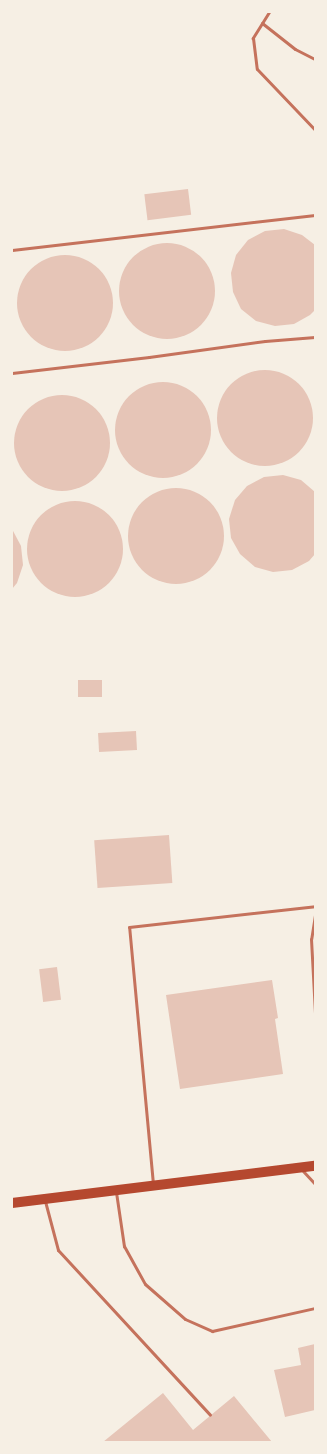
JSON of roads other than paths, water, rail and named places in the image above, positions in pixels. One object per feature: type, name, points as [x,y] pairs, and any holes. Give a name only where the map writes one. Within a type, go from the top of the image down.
[{"type":"main road","points":[[12,1203],[315,1166]]},
{"type":"lane","points":[[269,12],[253,38],[257,70],[315,130]]},
{"type":"lane","points":[[262,23],[295,49],[315,58]]},
{"type":"lane","points":[[12,250],[315,215]]},
{"type":"lane","points":[[12,373],[149,357],[266,341],[315,337]]},
{"type":"lane","points":[[153,1186],[129,927],[315,906]]},
{"type":"lane","points":[[315,915],[311,939],[315,1013]]},
{"type":"lane","points":[[300,1168],[315,1184]]},
{"type":"lane","points":[[115,1190],[124,1246],[145,1284],[185,1318],[212,1331],[315,1308]]},
{"type":"lane","points":[[45,1199],[58,1250],[210,1415]]}]
